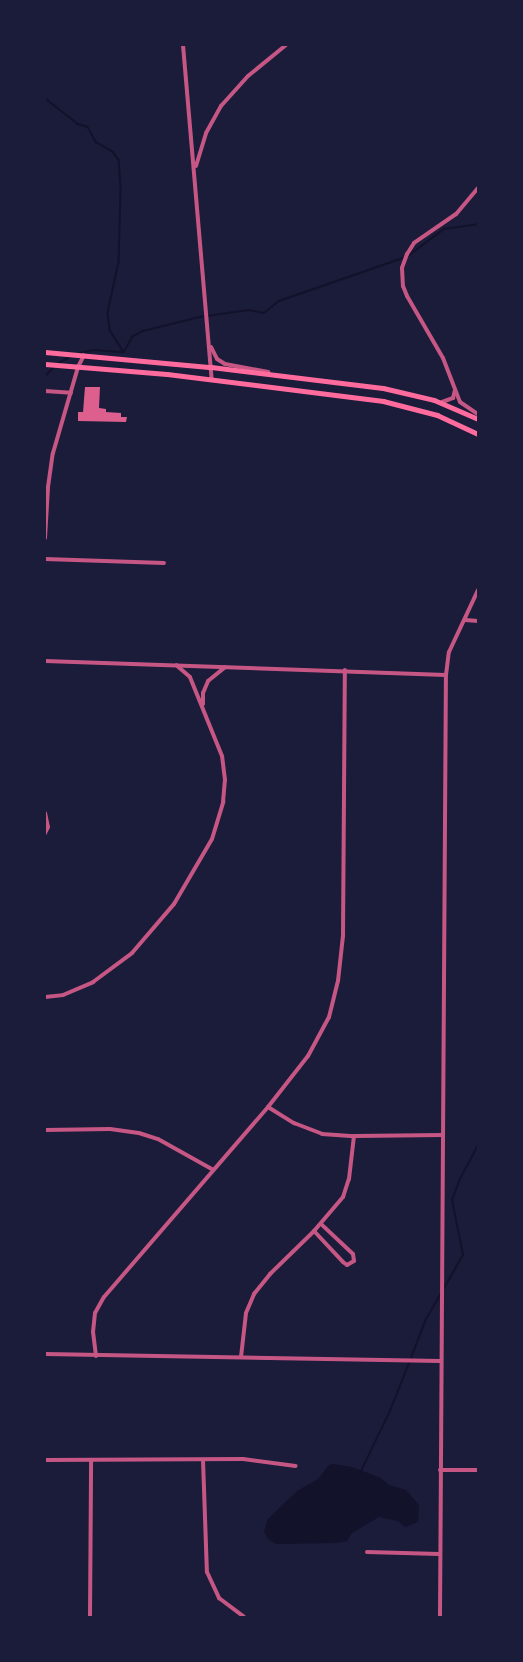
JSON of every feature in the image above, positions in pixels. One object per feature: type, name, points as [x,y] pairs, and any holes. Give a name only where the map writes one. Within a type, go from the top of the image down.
[{"type":"main road","points":[[45,352],[211,367],[383,388],[438,402],[478,419]]},
{"type":"main road","points":[[45,364],[212,380],[394,403],[437,415],[478,434]]},
{"type":"street","points":[[183,45],[212,380]]},
{"type":"street","points":[[195,169],[206,133],[221,106],[240,84],[286,45]]},
{"type":"street","points":[[478,188],[456,214],[414,243],[402,268],[403,286],[407,296],[443,358],[460,402],[478,414]]},
{"type":"street","points":[[210,345],[217,359],[225,364],[286,376]]},
{"type":"street","points":[[45,538],[49,476],[78,367],[84,354]]},
{"type":"street","points":[[438,402],[449,401],[455,390]]},
{"type":"street","points":[[45,391],[71,393]]},
{"type":"street","points":[[45,559],[164,563]]},
{"type":"street","points":[[440,1617],[446,675],[449,652],[478,590]]},
{"type":"street","points":[[465,620],[478,621]]},
{"type":"street","points":[[45,661],[446,675]]},
{"type":"street","points":[[45,997],[63,995],[93,982],[132,953],[174,904],[200,862],[219,818],[225,780],[218,741],[190,677],[176,665]]},
{"type":"street","points":[[203,706],[203,693],[208,681],[226,666]]},
{"type":"street","points":[[96,1356],[93,1332],[98,1305],[119,1276],[268,1107],[324,1029],[338,981],[343,936],[345,670]]},
{"type":"street","points":[[45,813],[48,827],[45,832]]},
{"type":"street","points":[[268,1107],[310,1130],[354,1136],[443,1136]]},
{"type":"street","points":[[45,1130],[110,1129],[139,1133],[158,1138],[212,1169]]},
{"type":"street","points":[[241,1358],[246,1313],[254,1294],[270,1274],[321,1224],[346,1190],[354,1136]]},
{"type":"street","points":[[314,1231],[347,1265],[354,1261],[354,1254],[321,1224]]},
{"type":"street","points":[[45,1354],[441,1360]]},
{"type":"street","points":[[45,1460],[243,1459],[296,1466]]},
{"type":"street","points":[[203,1460],[207,1572],[219,1598],[244,1617]]},
{"type":"street","points":[[90,1617],[91,1461]]},
{"type":"street","points":[[440,1470],[478,1470]]},
{"type":"street","points":[[367,1552],[439,1554]]},
{"type":"shaded area","points":[[329,1465],[352,1467],[381,1478],[389,1485],[406,1490],[419,1505],[418,1522],[405,1527],[398,1521],[379,1517],[352,1533],[347,1541],[335,1543],[277,1544],[269,1540],[264,1532],[268,1519],[297,1491],[318,1479]]},
{"type":"building","points":[[85,387],[100,387],[99,408],[106,409],[106,412],[121,413],[121,417],[127,417],[126,422],[78,421],[78,412],[83,412]]},
{"type":"waterway","points":[[45,98],[78,124],[88,127],[96,142],[113,152],[119,160],[121,192],[119,262],[108,313],[110,330],[123,351]]},
{"type":"waterway","points":[[408,256],[444,229],[478,224]]},
{"type":"waterway","points":[[124,352],[132,337],[143,331],[200,317],[249,310],[264,313],[279,301],[403,258]]},
{"type":"waterway","points":[[80,353],[93,350],[123,352]]},
{"type":"waterway","points":[[59,363],[70,357]]},
{"type":"waterway","points":[[45,376],[55,366]]},
{"type":"waterway","points":[[444,1288],[463,1255],[452,1200],[478,1145]]},
{"type":"waterway","points":[[411,1358],[425,1321],[440,1295]]},
{"type":"waterway","points":[[361,1471],[390,1411],[409,1363]]}]
